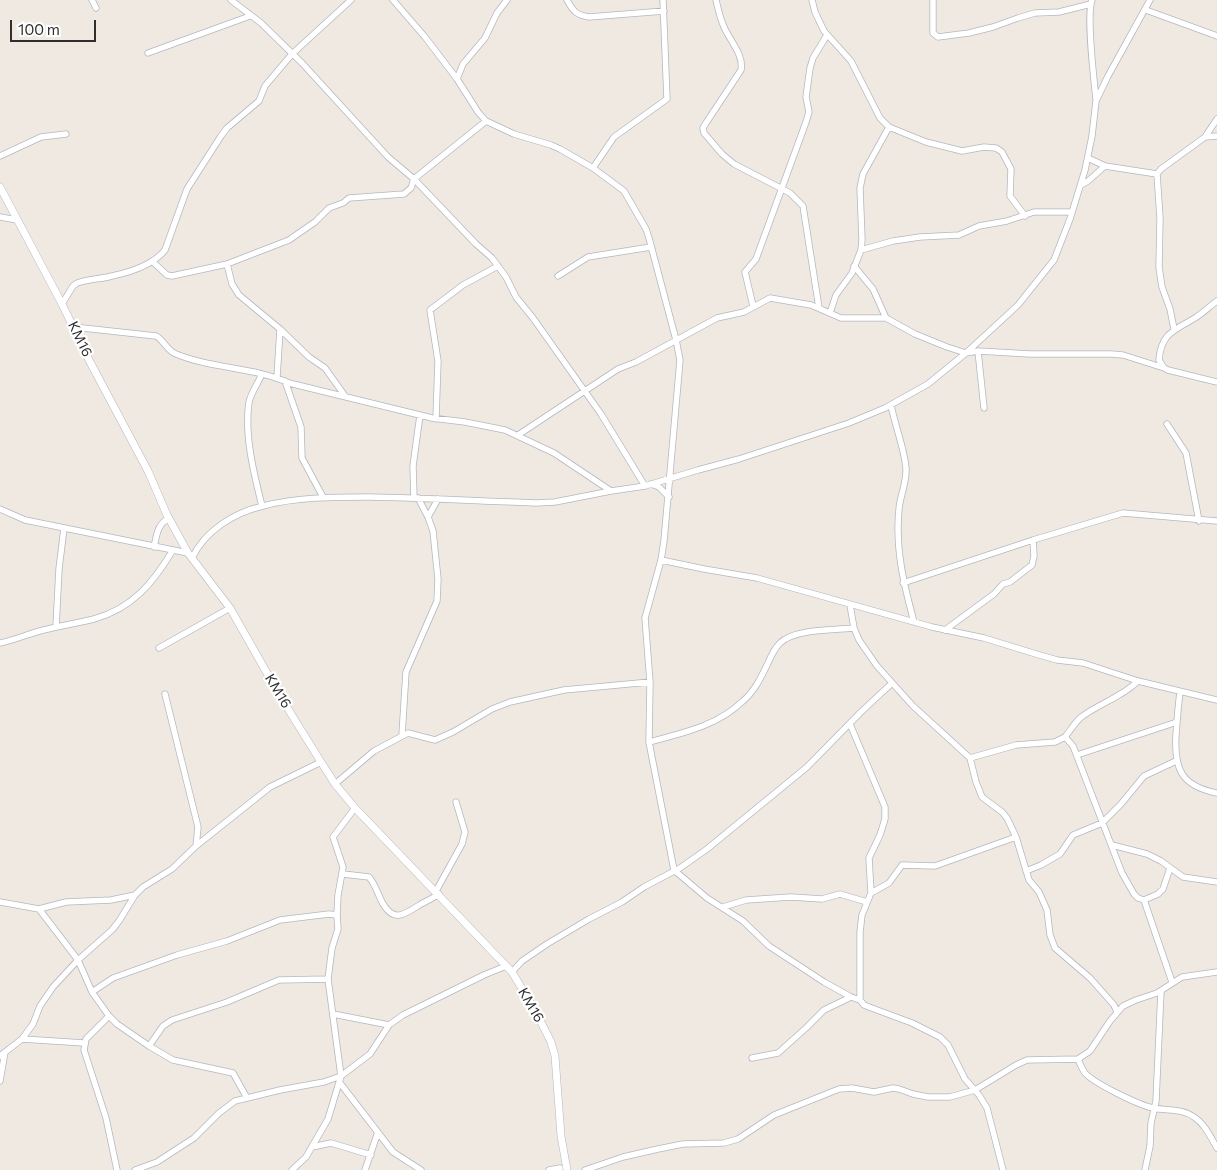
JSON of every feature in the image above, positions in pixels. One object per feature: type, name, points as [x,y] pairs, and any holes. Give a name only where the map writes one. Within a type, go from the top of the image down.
[{"type":"street","points":[[92,0],[96,8]]},
{"type":"street","points":[[230,0],[261,23],[388,157],[414,179],[498,266],[516,297],[585,391],[648,485],[658,487],[669,497]]},
{"type":"street","points":[[62,304],[73,286],[77,283],[112,276],[153,262],[165,250],[187,190],[227,128],[258,101],[265,86],[292,54],[351,0]]},
{"type":"street","points":[[393,0],[425,37],[486,121],[514,134],[551,144],[593,168],[624,191],[646,229],[680,360],[669,497],[661,560],[646,612],[647,657],[650,682],[649,742],[674,870],[707,898],[743,921],[769,946],[869,1007],[912,1023],[940,1037],[948,1046],[965,1079],[983,1100],[987,1108],[1003,1170]]},
{"type":"street","points":[[457,79],[463,64],[485,38],[497,13],[507,0]]},
{"type":"street","points":[[567,0],[572,9],[580,16],[589,17],[664,11]]},
{"type":"street","points":[[593,168],[614,137],[668,99],[663,0]]},
{"type":"street","points":[[716,0],[722,24],[740,56],[742,65],[741,70],[703,128],[704,133],[722,154],[734,164],[782,188],[798,199],[803,206],[819,308]]},
{"type":"street","points":[[812,0],[814,12],[827,35],[836,42],[851,61],[880,118],[890,127],[926,142],[962,151],[984,147],[996,148],[1002,152],[1011,168],[1010,196],[1025,216]]},
{"type":"street","points":[[0,509],[25,520],[173,550],[190,556],[223,523],[262,506],[323,497],[555,502],[648,485],[739,459],[849,423],[891,405],[928,384],[966,352],[1018,305],[1049,267],[1059,247],[1088,158],[1096,101],[1091,2],[1059,12],[1026,16],[970,33],[938,37],[933,33],[933,0]]},
{"type":"street","points":[[1096,101],[1150,0]]},
{"type":"street","points":[[1146,10],[1217,36]]},
{"type":"street","points":[[148,52],[250,16]]},
{"type":"street","points":[[753,306],[745,272],[756,259],[809,112],[806,97],[810,68],[813,58],[827,35]]},
{"type":"street","points":[[1174,329],[1170,309],[1162,287],[1159,267],[1160,218],[1157,174],[1161,169],[1205,137],[1217,119]]},
{"type":"street","points":[[153,262],[167,275],[172,276],[227,264],[289,240],[315,222],[329,208],[343,203],[349,198],[404,194],[411,188],[414,179],[486,121]]},
{"type":"street","points":[[830,313],[836,294],[848,280],[861,250],[860,188],[863,174],[890,127]]},
{"type":"street","points":[[0,156],[41,137],[66,134]]},
{"type":"street","points":[[1205,137],[1217,136]]},
{"type":"street","points":[[1088,158],[1104,166],[1157,174]]},
{"type":"street","points":[[1080,185],[1088,181],[1104,166]]},
{"type":"street","name":"KM16","points":[[0,187],[144,463],[169,518],[190,556],[230,608],[280,696],[335,784],[355,808],[512,972],[537,1014],[551,1042],[555,1056],[563,1169]]},
{"type":"street","points":[[861,250],[920,236],[959,235],[979,226],[1007,221],[1034,212],[1071,212]]},
{"type":"street","points":[[0,217],[17,220]]},
{"type":"street","points":[[558,276],[588,257],[651,247]]},
{"type":"street","points":[[227,264],[234,290],[280,328],[309,357],[325,368],[345,396]]},
{"type":"street","points":[[436,419],[438,361],[430,310],[463,285],[498,266]]},
{"type":"street","points":[[854,266],[873,289],[886,318]]},
{"type":"street","points":[[518,435],[610,373],[636,362],[717,318],[744,312],[770,298],[819,308],[841,318],[886,318],[915,334],[947,347],[966,352],[1123,355],[1190,377],[1217,382]]},
{"type":"street","points":[[1164,368],[1158,360],[1162,345],[1168,334],[1198,316],[1217,301]]},
{"type":"street","points":[[74,328],[156,336],[160,338],[172,353],[213,365],[277,377],[285,381],[436,419],[465,422],[506,430],[554,453],[611,491]]},
{"type":"street","points":[[277,377],[280,328]]},
{"type":"street","points":[[978,351],[984,408]]},
{"type":"street","points":[[262,374],[250,401],[249,411],[251,459],[262,506]]},
{"type":"street","points":[[285,381],[301,427],[302,458],[323,497]]},
{"type":"street","points":[[891,405],[906,469],[899,510],[898,549],[903,583],[914,622]]},
{"type":"street","points":[[402,736],[406,672],[437,600],[437,568],[433,531],[428,517],[416,498],[413,466],[420,415]]},
{"type":"street","points":[[1167,424],[1186,453],[1200,521]]},
{"type":"street","points":[[428,517],[438,499]]},
{"type":"street","points":[[903,583],[1033,540],[1123,513],[1217,522]]},
{"type":"street","points":[[154,547],[161,522],[169,518]]},
{"type":"street","points":[[56,627],[64,528]]},
{"type":"street","points":[[945,630],[994,594],[1003,584],[1010,582],[1032,565],[1034,556],[1033,540]]},
{"type":"street","points":[[0,643],[102,616],[117,610],[134,599],[151,584],[173,550]]},
{"type":"street","points":[[661,560],[757,578],[914,622],[984,638],[1057,660],[1083,663],[1138,681],[1217,700]]},
{"type":"street","points":[[850,605],[854,628],[859,640],[877,666],[892,684],[956,748],[970,758],[982,797],[1002,812],[1016,837],[1029,880],[1039,892],[1047,910],[1050,935],[1055,948],[1083,971],[1114,1005],[1117,1012]]},
{"type":"street","points":[[159,648],[230,608]]},
{"type":"street","points":[[649,742],[692,731],[711,723],[743,701],[756,686],[774,652],[784,639],[797,634],[854,628]]},
{"type":"street","points":[[970,758],[1016,745],[1055,742],[1065,737],[1080,718],[1099,705],[1128,690],[1138,681]]},
{"type":"street","points":[[335,784],[374,751],[408,733],[435,740],[453,732],[492,709],[532,696],[564,690],[650,682]]},
{"type":"street","points":[[512,972],[522,961],[563,934],[680,868],[707,849],[788,783],[892,684]]},
{"type":"street","points":[[1180,692],[1176,761],[1185,777],[1194,786],[1217,792]]},
{"type":"street","points":[[164,694],[198,827],[196,846]]},
{"type":"street","points":[[1077,755],[1177,722]]},
{"type":"street","points":[[850,724],[885,807],[885,819],[868,858],[871,893],[862,915],[860,932],[860,1000]]},
{"type":"street","points":[[1065,737],[1073,746],[1077,755],[1102,824],[1127,883],[1138,898],[1144,900],[1158,894],[1163,889],[1170,868]]},
{"type":"street","points":[[1026,870],[1041,865],[1060,854],[1073,836],[1102,824],[1144,776],[1176,761]]},
{"type":"street","points":[[0,1081],[2,1054],[22,1038],[33,1024],[40,1006],[49,992],[78,960],[116,925],[135,895],[154,879],[172,869],[196,846],[270,787],[321,762]]},
{"type":"street","points":[[343,874],[369,877],[373,881],[383,904],[391,914],[403,915],[410,912],[437,893],[448,867],[462,844],[465,832],[456,802]]},
{"type":"street","points":[[292,1170],[306,1157],[328,1119],[342,1076],[328,979],[332,948],[338,929],[336,915],[343,874],[341,859],[333,837],[355,808]]},
{"type":"street","points":[[871,893],[889,883],[902,865],[935,866],[997,842],[1016,837]]},
{"type":"street","points":[[1112,845],[1147,854],[1183,877],[1217,882]]},
{"type":"street","points":[[722,907],[746,900],[791,897],[822,899],[840,894],[867,902]]},
{"type":"street","points":[[0,902],[39,909],[66,902],[111,900],[135,895]]},
{"type":"street","points":[[1144,900],[1172,982]]},
{"type":"street","points":[[39,909],[78,960],[92,992],[109,1016],[149,1046],[180,1063],[233,1073],[247,1098]]},
{"type":"street","points":[[92,992],[113,978],[177,955],[227,941],[280,920],[329,914],[336,915]]},
{"type":"street","points":[[135,1170],[157,1162],[194,1138],[230,1104],[247,1098],[324,1082],[342,1076],[370,1054],[389,1025],[416,1008],[506,966]]},
{"type":"street","points":[[586,1170],[623,1156],[683,1144],[724,1143],[738,1139],[774,1115],[839,1089],[874,1092],[892,1088],[913,1094],[939,1098],[950,1097],[975,1090],[1016,1065],[1028,1060],[1078,1059],[1090,1051],[1123,1006],[1161,991],[1172,982],[1188,975],[1217,972]]},
{"type":"street","points":[[149,1046],[163,1026],[172,1020],[227,1002],[279,980],[328,979]]},
{"type":"street","points":[[1145,1170],[1156,1102],[1161,991]]},
{"type":"street","points":[[752,1058],[778,1053],[824,1010],[851,997]]},
{"type":"street","points":[[1114,1005],[1123,1006]]},
{"type":"street","points":[[333,1014],[389,1025]]},
{"type":"street","points":[[109,1016],[93,1031],[84,1043],[84,1050],[106,1118],[117,1170]]},
{"type":"street","points":[[22,1038],[84,1043]]},
{"type":"street","points":[[1078,1059],[1085,1073],[1096,1082],[1154,1109],[1179,1111],[1196,1118],[1217,1148]]},
{"type":"street","points":[[340,1083],[393,1152],[421,1170]]},
{"type":"street","points":[[365,1170],[378,1132]]},
{"type":"street","points":[[312,1147],[331,1143],[371,1155]]},
{"type":"street","points":[[549,1170],[563,1169]]}]
